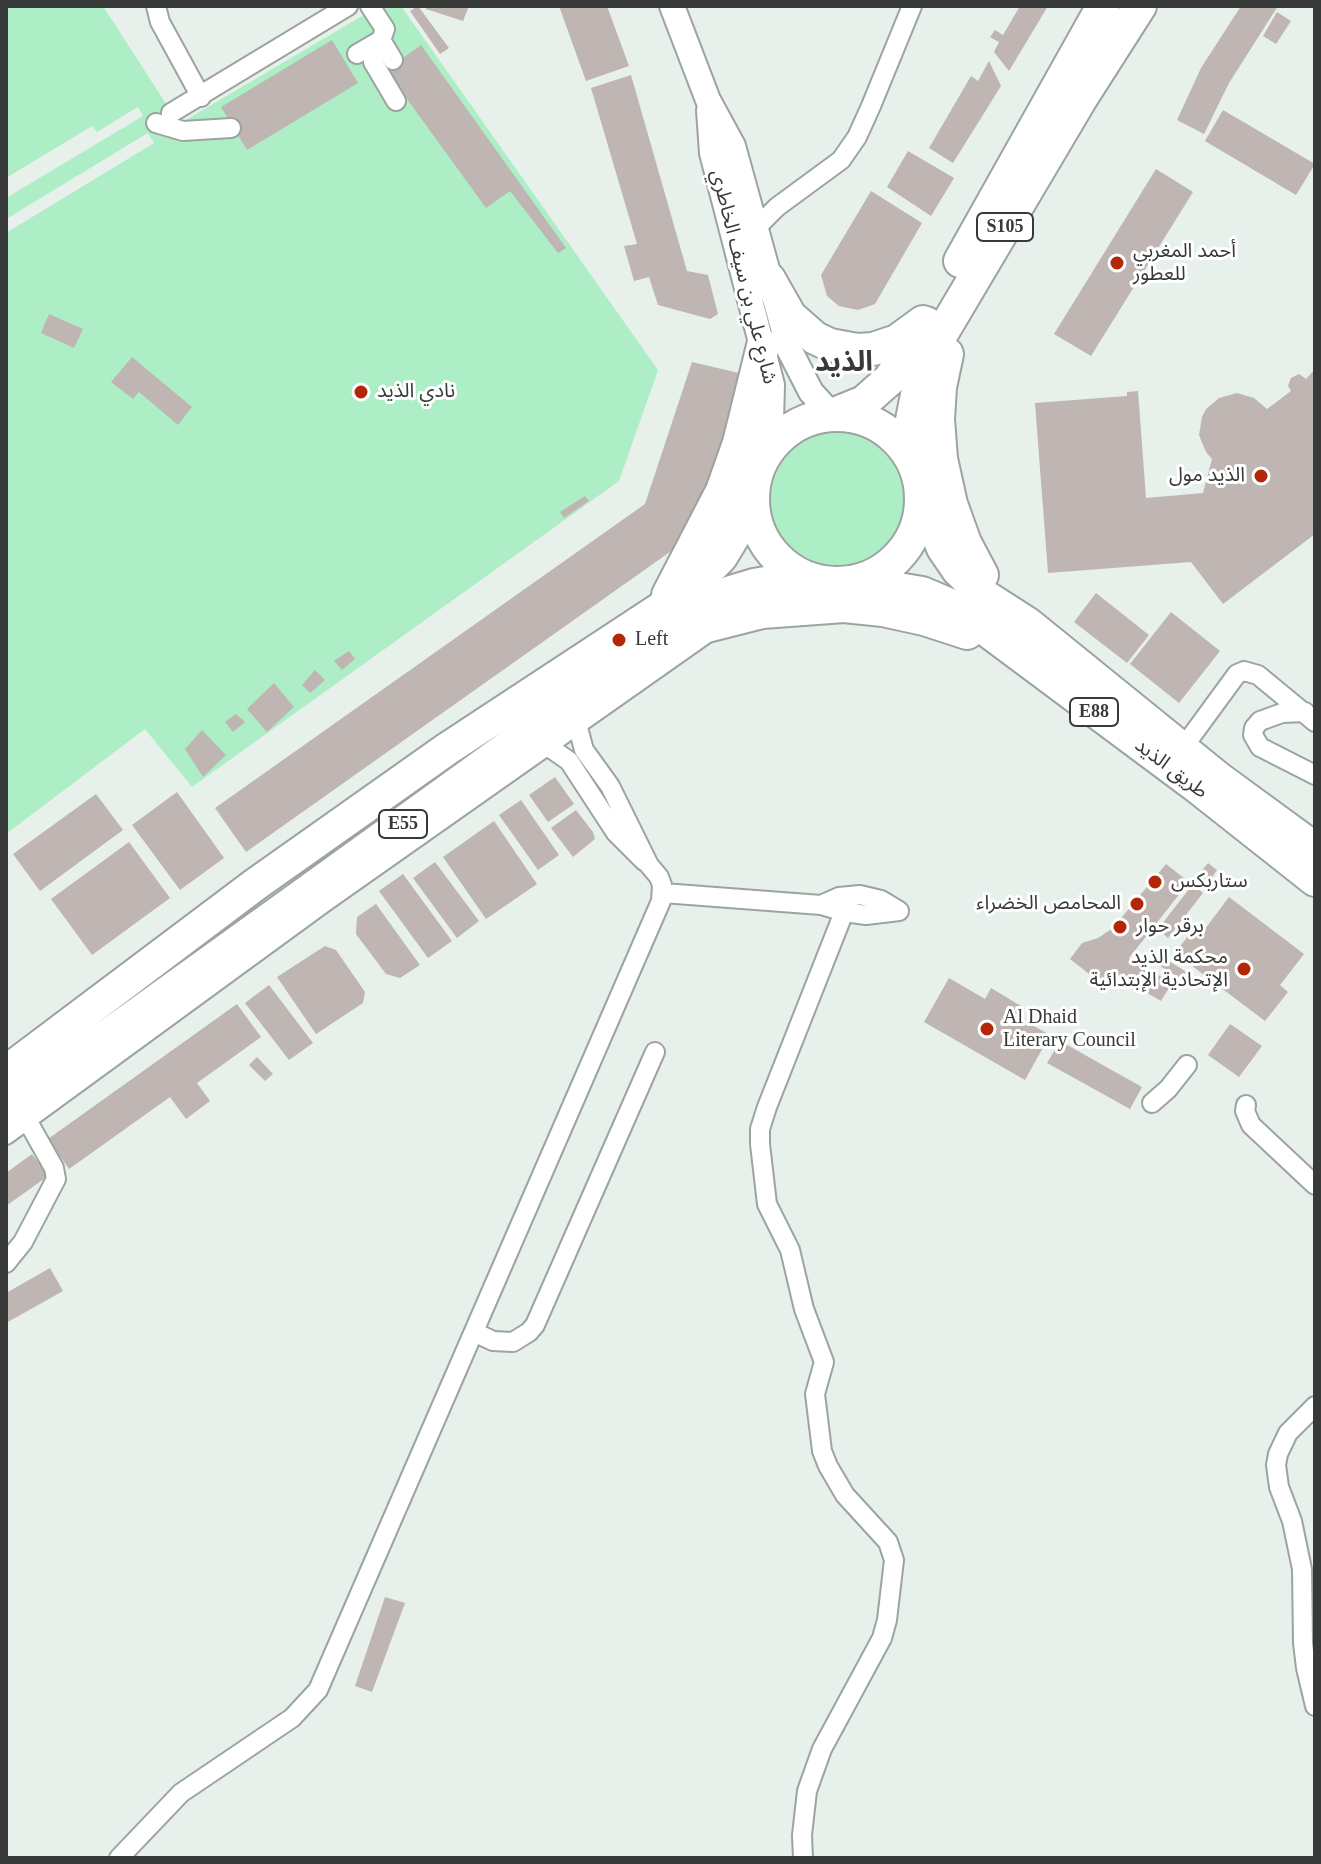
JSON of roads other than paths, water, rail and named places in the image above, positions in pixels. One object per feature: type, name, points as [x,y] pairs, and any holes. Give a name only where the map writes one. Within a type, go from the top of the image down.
[{"type":"highway","name":"S105","points":[[832,415],[864,402],[890,379],[931,314],[1103,6]]},
{"type":"highway","name":"S105","points":[[917,478],[911,425],[920,380],[932,350],[1080,100],[1140,6]]},
{"type":"highway","points":[[769,279],[790,316],[800,327],[822,342],[842,348],[873,349],[897,341],[913,332],[931,314]]},
{"type":"highway","points":[[969,287],[944,363],[940,387],[938,419],[941,459],[951,504],[979,571],[994,592],[1028,624]]},
{"type":"highway","points":[[660,638],[739,443],[763,346]]},
{"type":"highway","name":"E88","points":[[832,415],[852,416],[888,432],[903,446],[917,478],[921,508],[917,529],[908,545],[893,563],[876,575],[856,582],[829,583],[797,574],[781,562],[763,539],[753,511],[753,492],[761,463],[778,439],[812,419],[832,415]]},
{"type":"highway","name":"E55","points":[[6,1072],[269,875],[447,749],[660,638],[699,579],[721,557],[735,534],[761,463]]},
{"type":"highway","name":"طريق الذيد","points":[[917,478],[933,527],[958,570],[986,597],[1028,624],[1182,749],[1315,849]]},
{"type":"highway","name":"E55","points":[[16,1114],[697,611],[731,592],[777,581],[815,581]]},
{"type":"highway","name":"طريق الذيد","points":[[856,582],[922,593],[957,608],[1196,786],[1315,880]]},
{"type":"highway","points":[[660,638],[762,612],[844,606],[924,619],[968,633],[1031,664]]},
{"type":"street","points":[[156,6],[160,22],[201,97]]},
{"type":"street","points":[[231,128],[183,131],[163,118],[348,6]]},
{"type":"street","points":[[370,6],[385,29],[373,62],[396,101]]},
{"type":"street","name":"شارع علي بن سيف الخاطري","points":[[672,6],[708,100],[733,146],[789,349],[811,392],[832,415]]},
{"type":"street","points":[[755,229],[777,207],[841,160],[857,137],[912,6]]},
{"type":"street","points":[[357,54],[381,40]]},
{"type":"street","points":[[381,40],[393,60]]},
{"type":"street","name":"شارع علي بن سيف الخاطري","points":[[708,100],[712,153],[772,385],[771,422],[761,463]]},
{"type":"street","points":[[6,1135],[16,1114],[577,724],[660,638]]},
{"type":"street","points":[[1182,749],[1232,680],[1244,671],[1258,675],[1310,717]]},
{"type":"street","points":[[1310,717],[1282,713],[1260,721],[1253,735],[1260,747],[1315,775]]},
{"type":"street","points":[[119,1858],[190,1786],[292,1718],[318,1690],[663,893],[659,877],[623,842],[597,807],[584,767],[577,724]]},
{"type":"street","points":[[546,745],[584,767]]},
{"type":"street","points":[[663,893],[821,905],[866,915],[899,911],[881,900],[860,895],[839,897],[821,905]]},
{"type":"street","points":[[803,1858],[803,1813],[810,1780],[822,1749],[882,1638],[894,1560],[888,1542],[835,1481],[822,1451],[815,1394],[824,1362],[804,1309],[790,1250],[767,1204],[760,1144],[760,1129],[767,1107],[844,912]]},
{"type":"street","points":[[474,1332],[493,1341],[513,1342],[535,1325],[655,1052]]},
{"type":"street","points":[[1152,1103],[1187,1065]]},
{"type":"street","points":[[1246,1105],[1245,1111],[1251,1125],[1315,1185]]},
{"type":"street","points":[[6,1263],[23,1242],[56,1179],[54,1168],[16,1114]]},
{"type":"street","points":[[1315,1406],[1288,1433],[1276,1465],[1279,1487],[1292,1521],[1302,1569],[1303,1643],[1315,1706]]},
{"type":"place","name":"أحمد المغربي للعطور","points":[[1117,263]]},
{"type":"place","name":"نادي الذيد","points":[[361,392]]},
{"type":"place","name":"الذيد مول","points":[[1261,476]]},
{"type":"place","name":"Left","points":[[619,640]]},
{"type":"place","name":"ستاربكس","points":[[1155,882]]},
{"type":"place","name":"المحامص الخضراء","points":[[1137,904]]},
{"type":"place","name":"برقر حوار","points":[[1120,927]]},
{"type":"place","name":"محكمة الذيد الإتحادية الإبتدائية","points":[[1244,969]]},
{"type":"place","name":"Al Dhaid Literary Council","points":[[987,1029]]},
{"type":"district","name":"الذيد","points":[[844,364]]}]
